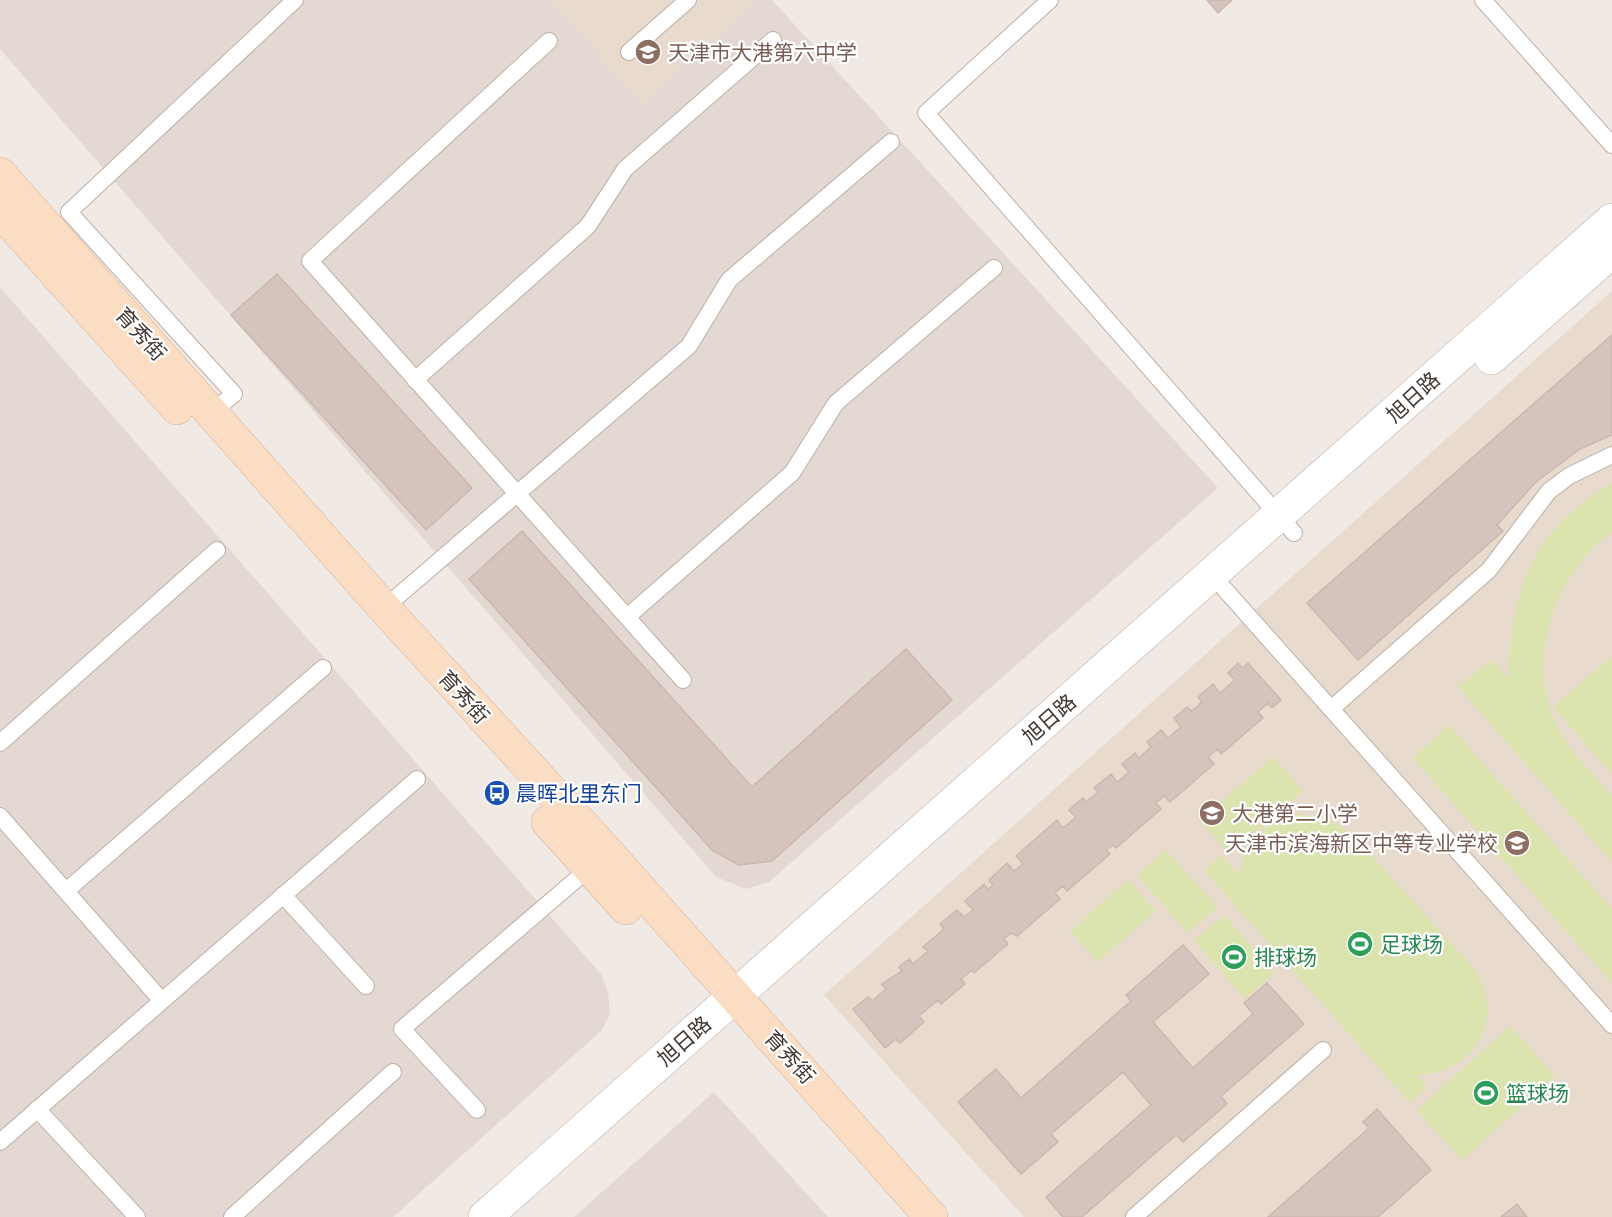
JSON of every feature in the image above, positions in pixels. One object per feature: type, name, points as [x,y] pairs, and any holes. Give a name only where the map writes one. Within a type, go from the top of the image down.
[{"type":"street","name":"育秀街","points":[[0,174],[384,608],[598,860]]},
{"type":"street","name":"育秀街","points":[[0,211],[735,1011],[932,1217]]},
{"type":"street","name":"旭日路","points":[[485,1217],[735,1011],[1219,584],[1612,220]]},
{"type":"street","name":"旭日路","points":[[1286,524],[1612,251]]},
{"type":"street","name":"育秀街","points":[[735,1011],[902,1217]]},
{"type":"street","name":"旭日路","points":[[519,1217],[735,1011]]},
{"type":"lane","points":[[212,413],[234,394],[69,212],[295,0]]},
{"type":"lane","points":[[629,52],[688,0]]},
{"type":"lane","points":[[1050,0],[926,113],[1286,524]]},
{"type":"lane","points":[[1483,0],[1612,145]]},
{"type":"lane","points":[[415,380],[588,226],[624,169],[773,40]]},
{"type":"lane","points":[[549,41],[310,261],[683,680]]},
{"type":"lane","points":[[384,608],[689,346],[729,280],[891,142]]},
{"type":"lane","points":[[627,617],[792,473],[836,403],[994,268]]},
{"type":"lane","points":[[1331,709],[1489,570],[1549,491],[1569,476],[1612,455]]},
{"type":"lane","points":[[0,743],[217,550]]},
{"type":"lane","points":[[1219,584],[1612,1025]]},
{"type":"lane","points":[[66,891],[323,668]]},
{"type":"lane","points":[[0,1142],[417,779]]},
{"type":"lane","points":[[0,816],[162,1001]]},
{"type":"lane","points":[[477,1110],[402,1029],[598,860]]},
{"type":"lane","points":[[283,895],[366,986]]},
{"type":"lane","points":[[1134,1217],[1323,1050]]},
{"type":"lane","points":[[232,1217],[393,1072]]},
{"type":"lane","points":[[37,1109],[137,1217]]},
{"type":"shaded area","points":[[0,0],[552,0],[641,104],[756,0],[772,0],[1218,488],[769,882],[746,889],[716,877],[0,49]]},
{"type":"shaded area","name":"天津市大港第六中学","points":[[552,0],[756,0],[641,104]]},
{"type":"shaded area","points":[[0,287],[601,974],[608,992],[610,1014],[601,1031],[393,1217],[0,1217]]},
{"type":"shaded area","name":"大港第二小学","points":[[1612,291],[1612,1217],[1024,1217],[824,995]]},
{"type":"shaded area","points":[[714,1092],[828,1217],[574,1217]]},
{"type":"green space","points":[[1612,483],[1612,532],[1592,549],[1562,592],[1552,616],[1546,641],[1544,667],[1546,693],[1559,730],[1580,759],[1612,795],[1612,862],[1458,687],[1491,660],[1508,678],[1515,616],[1521,589],[1531,565],[1545,542],[1562,521],[1584,502]]},
{"type":"green space","points":[[1612,656],[1612,774],[1553,707]]},
{"type":"green space","points":[[1449,725],[1612,909],[1612,983],[1413,758]]},
{"type":"green space","points":[[1273,757],[1303,791],[1230,855],[1200,821]]},
{"type":"green space","points":[[1300,814],[1330,820],[1353,835],[1472,966],[1482,985],[1487,1004],[1486,1022],[1481,1038],[1470,1053],[1456,1064],[1438,1072],[1417,1075],[1427,1087],[1410,1103],[1204,870],[1221,855],[1239,874],[1246,852],[1259,834],[1277,821]]},
{"type":"green space","name":"排球场","points":[[1166,850],[1217,907],[1188,933],[1137,875]]},
{"type":"green space","points":[[1128,880],[1156,911],[1098,962],[1070,931]]},
{"type":"green space","name":"排球场","points":[[1224,915],[1275,973],[1245,999],[1194,940]]},
{"type":"green space","name":"篮球场","points":[[1510,1026],[1555,1076],[1462,1160],[1417,1110]]},
{"type":"building","points":[[1207,0],[1232,0],[1218,13]]},
{"type":"building","points":[[277,274],[472,488],[426,530],[231,315]]},
{"type":"building","points":[[1612,335],[1612,435],[1580,449],[1536,482],[1497,525],[1503,531],[1358,660],[1307,603]]},
{"type":"building","points":[[522,531],[752,787],[906,649],[952,700],[772,861],[739,865],[713,851],[469,579]]},
{"type":"building","points":[[1238,663],[1243,668],[1248,663],[1281,700],[1272,708],[1268,703],[1258,712],[1263,718],[1221,754],[1217,749],[1208,757],[1214,764],[1170,802],[1164,796],[1156,803],[1161,809],[1116,848],[1113,845],[1106,850],[1110,854],[1067,891],[1063,886],[1055,893],[1060,899],[1017,936],[1011,933],[1004,939],[1008,944],[974,973],[972,970],[961,979],[965,984],[941,1004],[938,1000],[919,1016],[924,1022],[900,1043],[896,1039],[885,1048],[853,1009],[868,997],[872,1001],[886,989],[882,984],[902,971],[899,967],[909,959],[913,964],[928,951],[923,947],[944,929],[940,924],[957,910],[964,917],[973,910],[965,901],[984,884],[988,889],[993,885],[989,880],[1007,863],[1014,871],[1023,864],[1016,856],[1057,820],[1063,828],[1076,817],[1069,810],[1083,798],[1086,802],[1098,792],[1094,788],[1111,774],[1117,782],[1129,772],[1122,764],[1135,753],[1139,758],[1151,747],[1147,742],[1161,730],[1168,738],[1181,727],[1174,718],[1187,707],[1192,711],[1202,702],[1198,697],[1213,684],[1220,693],[1235,680],[1228,673]]},
{"type":"building","points":[[1183,945],[1209,974],[1153,1022],[1193,1068],[1253,1014],[1244,1003],[1267,983],[1304,1024],[1221,1096],[1227,1104],[1183,1142],[1176,1135],[1082,1217],[1063,1217],[1046,1197],[1151,1105],[1123,1072],[1051,1134],[1058,1142],[1021,1174],[958,1102],[996,1069],[1021,1098],[1131,1001],[1126,995]]},
{"type":"building","points":[[1377,1109],[1431,1170],[1378,1217],[1268,1217],[1369,1128],[1363,1122]]},
{"type":"building","points":[[1517,1204],[1527,1217],[1501,1217]]},
{"type":"place","name":"天津市大港第六中学","points":[[648,52]]},
{"type":"place","name":"晨晖北里东门","points":[[497,793]]},
{"type":"place","name":"大港第二小学","points":[[1212,813]]},
{"type":"place","name":"天津市滨海新区中等专业学校","points":[[1517,843]]},
{"type":"place","name":"足球场","points":[[1360,944]]},
{"type":"place","name":"排球场","points":[[1234,957]]},
{"type":"place","name":"篮球场","points":[[1486,1093]]}]
